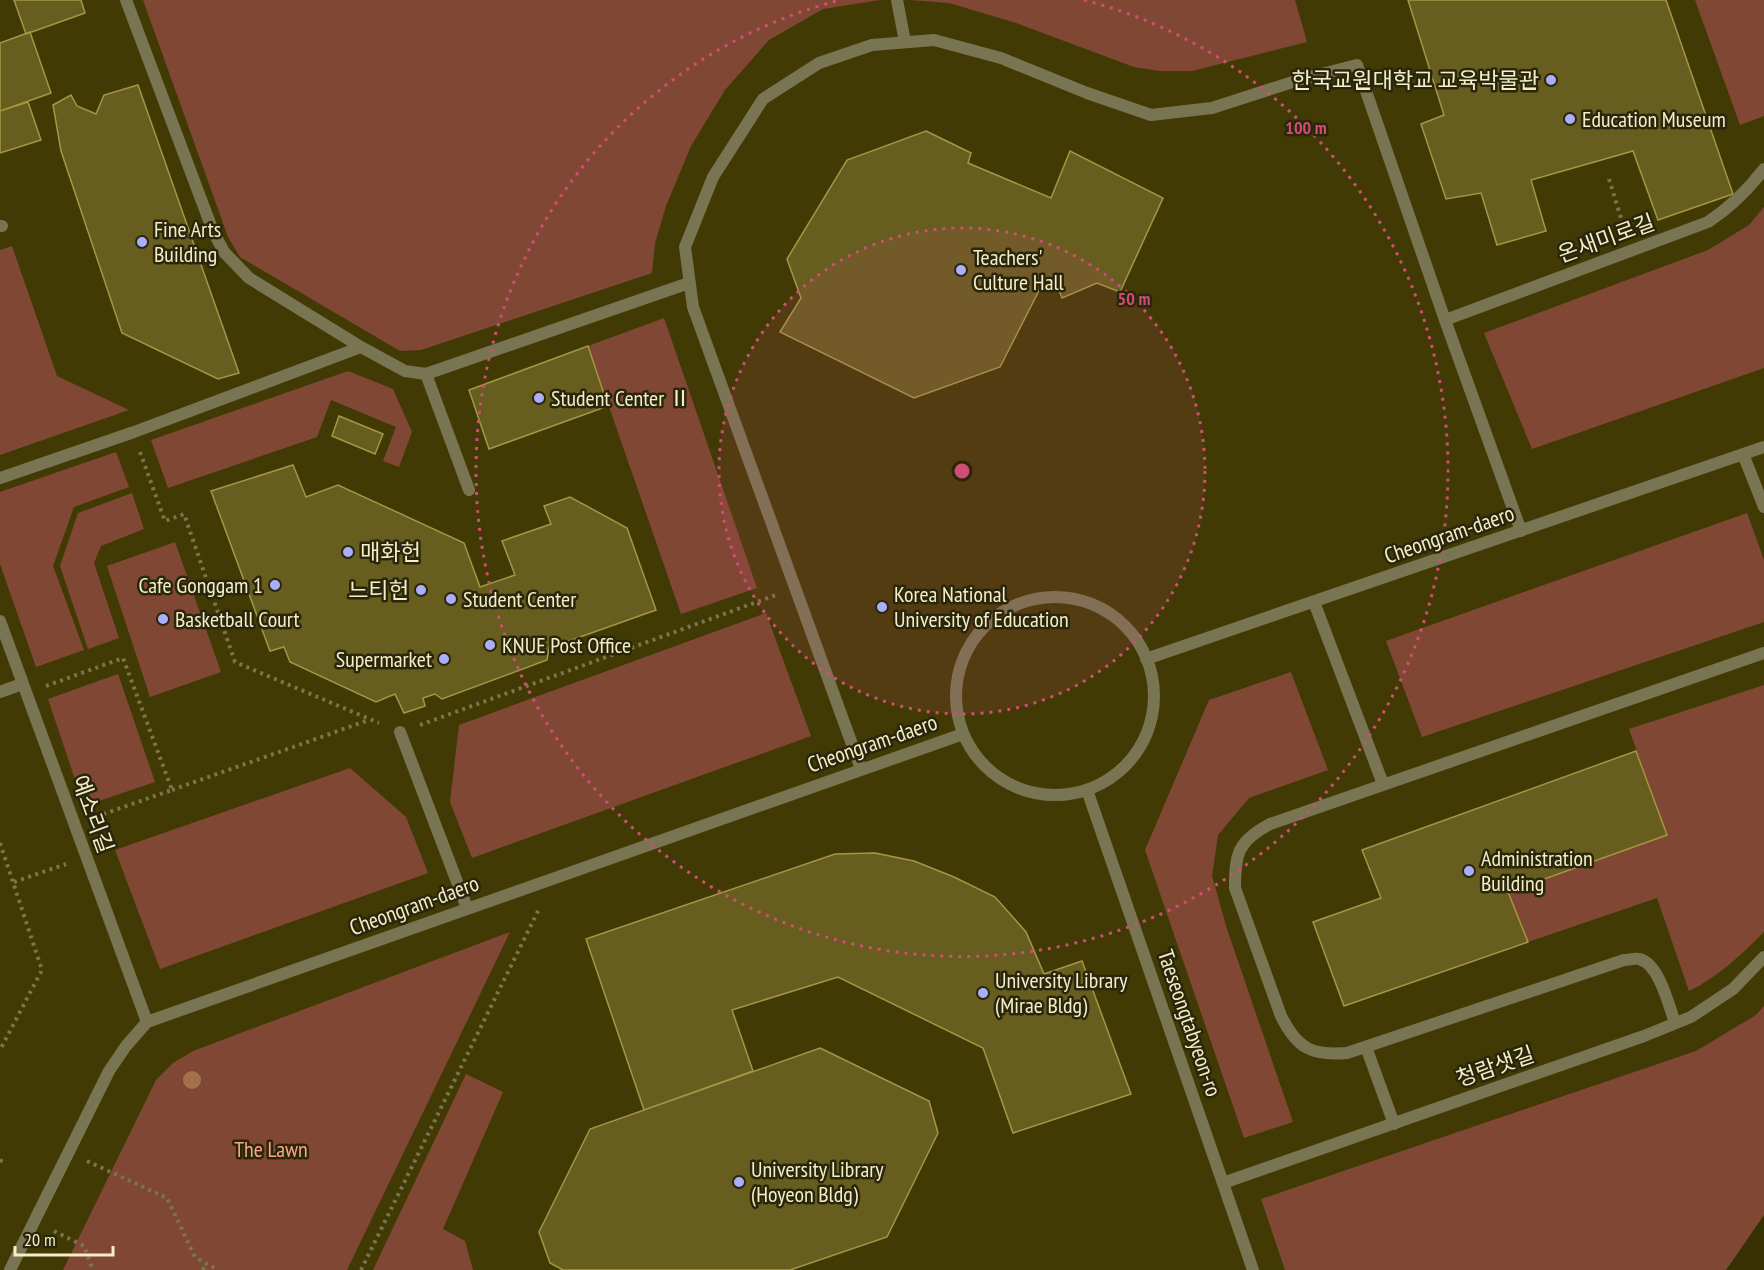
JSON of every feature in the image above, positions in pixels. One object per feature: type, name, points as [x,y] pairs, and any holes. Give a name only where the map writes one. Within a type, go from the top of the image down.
[{"type":"street","points":[[126,0],[213,231],[224,252],[249,278],[361,347],[405,371],[426,374],[689,283]]},
{"type":"street","points":[[897,0],[905,42]]},
{"type":"street","points":[[861,769],[693,307],[685,248],[713,177],[763,99],[819,63],[872,45],[934,40],[1001,58],[1087,93],[1151,115],[1212,108],[1302,79],[1357,65],[1521,531]]},
{"type":"street","name":"온새미로길","points":[[1445,320],[1708,222],[1747,192],[1764,169]]},
{"type":"street","points":[[0,478],[134,432],[361,347]]},
{"type":"street","points":[[426,374],[469,490]]},
{"type":"street","name":"Cheongram-daero","points":[[1146,659],[1764,447]]},
{"type":"street","points":[[1743,454],[1764,507]]},
{"type":"street","points":[[1042,597],[1082,600],[1117,617],[1142,647],[1146,659],[1154,684],[1151,723],[1134,758],[1104,784],[1067,796],[1028,793],[993,775],[967,745],[955,708],[958,669],[976,634],[1005,609],[1042,597]]},
{"type":"street","points":[[1314,602],[1383,784]]},
{"type":"street","name":"예소리길","points":[[0,621],[147,1022]]},
{"type":"street","points":[[1675,1023],[1657,975],[1650,964],[1639,959],[1624,960],[1347,1053],[1318,1052],[1302,1046],[1290,1034],[1281,1016],[1235,888],[1235,866],[1242,846],[1252,833],[1291,815],[1764,653]]},
{"type":"street","points":[[0,692],[24,688]]},
{"type":"street","points":[[400,732],[467,908]]},
{"type":"street","name":"Cheongram-daero","points":[[10,1270],[109,1071],[126,1046],[147,1022],[963,734]]},
{"type":"street","name":"Taeseongtabyeon-ro","points":[[1087,790],[1253,1270]]},
{"type":"street","name":"청람샛길","points":[[1223,1183],[1691,1017],[1733,989],[1764,957]]},
{"type":"street","points":[[1366,1047],[1394,1124]]},
{"type":"path","points":[[1609,179],[1631,252]]},
{"type":"path","points":[[140,450],[165,521],[184,514],[235,662],[400,732],[794,589]]},
{"type":"path","points":[[24,688],[123,658],[172,790]]},
{"type":"path","points":[[75,825],[370,720]]},
{"type":"path","points":[[0,843],[42,970],[0,1050]]},
{"type":"path","points":[[14,882],[87,857]]},
{"type":"path","points":[[361,1270],[555,878]]},
{"type":"path","points":[[68,1152],[166,1198],[195,1257],[218,1270]]},
{"type":"path","points":[[35,1222],[84,1246],[93,1270]]},
{"type":"path","points":[[203,1270],[205,1264]]},
{"type":"shaded area","name":"Korea National University of Education","points":[[0,0],[1764,0],[1764,1215],[1726,1270],[0,1270]]},
{"type":"green space","points":[[143,0],[880,0],[823,9],[769,40],[725,90],[691,146],[666,206],[655,243],[652,273],[421,350],[400,351],[240,257],[228,237]]},
{"type":"green space","points":[[910,0],[1295,0],[1307,42],[1192,71],[1160,71],[1134,67],[1013,22],[949,3]]},
{"type":"green space","points":[[1695,0],[1764,0],[1764,116],[1740,125]]},
{"type":"green space","points":[[1764,207],[1764,368],[1532,449],[1484,333],[1708,250],[1749,225]]},
{"type":"green space","points":[[12,246],[57,376],[129,410],[0,455],[0,250]]},
{"type":"green space","points":[[664,318],[757,588],[681,614],[588,346]]},
{"type":"green space","points":[[348,371],[393,389],[412,432],[399,467],[383,461],[396,427],[331,400],[317,437],[168,488],[151,440]]},
{"type":"green space","points":[[116,452],[129,487],[74,507],[53,566],[84,650],[36,667],[0,564],[0,492]]},
{"type":"green space","points":[[132,493],[144,529],[101,546],[94,563],[119,638],[88,649],[60,566],[78,513]]},
{"type":"green space","points":[[1747,513],[1764,560],[1764,622],[1422,737],[1386,641]]},
{"type":"green space","name":"Basketball Court","points":[[175,542],[221,672],[150,697],[107,566]]},
{"type":"green space","points":[[766,613],[811,736],[472,858],[450,802],[459,725]]},
{"type":"green space","points":[[1291,672],[1328,770],[1249,798],[1218,835],[1212,876],[1227,929],[1293,1122],[1244,1138],[1145,850],[1209,700]]},
{"type":"green space","points":[[118,674],[155,782],[84,806],[48,699]]},
{"type":"green space","points":[[1764,685],[1764,932],[1719,972],[1689,991],[1657,898],[1528,942],[1508,892],[1667,835],[1629,729]]},
{"type":"green space","points":[[350,768],[406,817],[428,873],[160,969],[115,850]]},
{"type":"green space","name":"The Lawn","points":[[510,932],[347,1270],[63,1270],[156,1080],[173,1063],[193,1051]]},
{"type":"green space","points":[[1764,1006],[1764,1215],[1726,1270],[1285,1270],[1261,1199],[1696,1051],[1756,1015]]},
{"type":"green space","points":[[466,1074],[503,1092],[443,1229],[465,1241],[473,1270],[373,1270]]},
{"type":"building","points":[[14,0],[81,0],[85,13],[26,34]]},
{"type":"building","name":"Education Museum","points":[[1408,0],[1666,0],[1733,194],[1658,220],[1633,151],[1531,180],[1546,231],[1497,245],[1481,193],[1446,199],[1421,124],[1444,115]]},
{"type":"building","points":[[30,32],[51,93],[0,111],[0,43]]},
{"type":"building","name":"Fine Arts Building","points":[[138,85],[239,373],[218,379],[122,333],[61,151],[53,105],[71,95],[77,106],[96,114],[104,95]]},
{"type":"building","points":[[28,102],[41,140],[0,153],[0,111]]},
{"type":"building","name":"Teachers' Culture Hall","points":[[926,131],[971,153],[968,163],[1051,198],[1070,151],[1163,198],[1120,292],[1097,283],[1062,298],[1057,285],[1044,281],[1000,367],[914,398],[780,332],[801,298],[787,259],[847,160]]},
{"type":"building","name":"Student Center Ⅱ","points":[[588,346],[608,406],[489,449],[469,390]]},
{"type":"building","points":[[339,416],[383,434],[375,454],[332,436]]},
{"type":"building","name":"Student Center","points":[[293,465],[306,497],[338,485],[464,543],[480,587],[515,575],[502,541],[551,524],[544,506],[570,497],[627,528],[656,610],[549,648],[547,660],[442,699],[435,694],[423,698],[425,706],[404,713],[395,694],[376,702],[290,662],[284,647],[270,651],[211,491]]},
{"type":"building","name":"Administration Building","points":[[1636,751],[1667,835],[1508,892],[1528,942],[1344,1006],[1313,922],[1381,898],[1362,850]]},
{"type":"building","name":"University Library (Mirae Bldg)","points":[[875,853],[914,861],[995,897],[1026,932],[1044,974],[1082,961],[1131,1094],[1013,1133],[983,1048],[838,977],[732,1010],[753,1071],[644,1110],[586,939],[835,854]]},
{"type":"building","name":"University Library (Hoyeon Bldg)","points":[[820,1048],[929,1101],[938,1133],[887,1237],[790,1270],[563,1270],[550,1263],[539,1232],[590,1129]]},
{"type":"place","name":"한국교원대학교 교육박물관","points":[[1551,80]]},
{"type":"place","name":"Education Museum","points":[[1570,119]]},
{"type":"place","name":"Fine Arts Building","points":[[142,242]]},
{"type":"place","name":"Teachers' Culture Hall","points":[[961,270]]},
{"type":"place","name":"Student Center Ⅱ","points":[[539,398]]},
{"type":"place","name":"매화헌","points":[[348,552]]},
{"type":"place","name":"Cafe Gonggam 1","points":[[275,585]]},
{"type":"place","name":"느티헌","points":[[421,590]]},
{"type":"place","name":"Student Center","points":[[451,599]]},
{"type":"place","name":"Korea National University of Education","points":[[882,607]]},
{"type":"place","name":"Basketball Court","points":[[163,619]]},
{"type":"place","name":"KNUE Post Office","points":[[490,645]]},
{"type":"place","name":"Supermarket","points":[[444,659]]},
{"type":"place","name":"Administration Building","points":[[1469,871]]},
{"type":"place","name":"University Library (Mirae Bldg)","points":[[983,993]]},
{"type":"place","name":"University Library (Hoyeon Bldg)","points":[[739,1182]]}]
